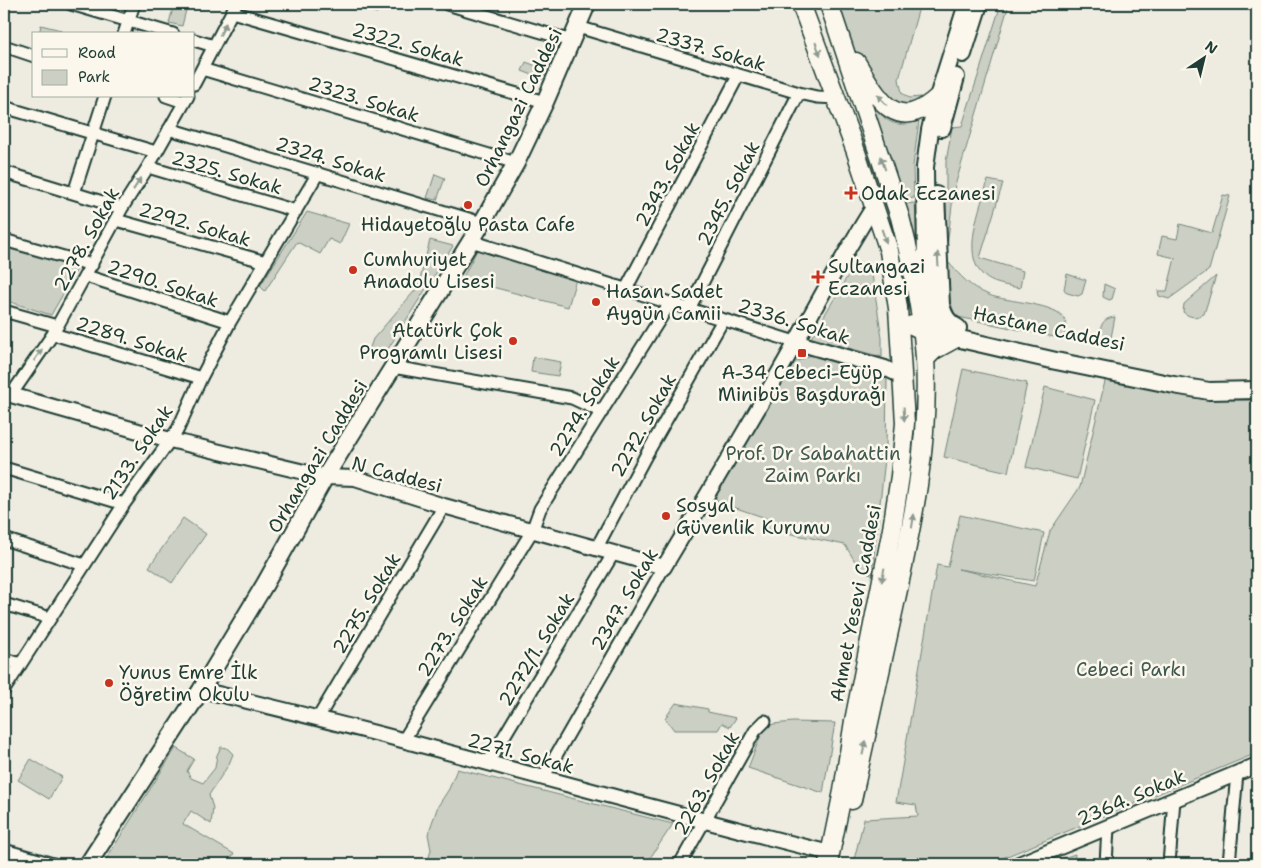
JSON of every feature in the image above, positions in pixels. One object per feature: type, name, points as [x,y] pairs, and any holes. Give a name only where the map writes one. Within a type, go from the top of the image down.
[{"type":"main road","name":"Orhangazi Caddesi","points":[[88,864],[201,690],[265,584],[325,477],[482,223],[516,163],[545,102],[587,4]]},
{"type":"main road","name":"Ahmet Yesevi Caddesi","points":[[801,4],[889,251],[898,308],[905,424],[892,529],[854,721],[833,860]]},
{"type":"main road","name":"Ahmet Yesevi Caddesi","points":[[829,4],[900,217],[909,252],[925,359],[925,415],[922,465],[911,528],[849,813],[833,860]]},
{"type":"main road","points":[[951,335],[933,320],[930,308],[926,255],[925,167],[930,130],[944,99],[967,4]]},
{"type":"main road","name":"Hastane Caddesi","points":[[979,4],[944,99],[937,146],[935,178],[941,305],[948,321],[964,331],[1074,354],[1174,374],[1215,380],[1257,383]]},
{"type":"main road","points":[[842,40],[876,94],[886,105],[896,111],[910,114],[919,112],[944,99]]},
{"type":"main road","points":[[898,308],[906,320],[913,326],[922,330],[951,335]]},
{"type":"main road","points":[[925,359],[951,335]]},
{"type":"main road","name":"Hastane Caddesi","points":[[951,335],[1056,361],[1174,385],[1209,391],[1257,390]]},
{"type":"street","points":[[72,4],[167,32]]},
{"type":"street","points":[[125,32],[134,4]]},
{"type":"street","name":"2337. Sokak","points":[[447,4],[575,34],[799,93],[836,98]]},
{"type":"street","points":[[195,82],[234,8]]},
{"type":"street","name":"2322. Sokak","points":[[234,8],[545,102]]},
{"type":"street","points":[[195,40],[214,46]]},
{"type":"street","points":[[4,46],[32,55]]},
{"type":"street","name":"2323. Sokak","points":[[202,69],[516,163]]},
{"type":"street","name":"2343. Sokak","points":[[626,289],[738,76]]},
{"type":"street","name":"2345. Sokak","points":[[689,309],[799,93]]},
{"type":"street","points":[[74,193],[104,98]]},
{"type":"street","name":"2278. Sokak","points":[[6,398],[55,330],[122,208],[148,167],[186,99]]},
{"type":"street","points":[[4,107],[156,152]]},
{"type":"street","name":"2324. Sokak","points":[[169,129],[482,223]]},
{"type":"street","name":"2325. Sokak","points":[[148,167],[296,210]]},
{"type":"street","points":[[4,172],[122,208]]},
{"type":"street","name":"2133. Sokak","points":[[4,690],[124,504],[178,429],[201,378],[230,322],[318,173]]},
{"type":"street","name":"2347. Sokak","points":[[542,778],[874,206]]},
{"type":"street","name":"2292. Sokak","points":[[116,220],[266,262]]},
{"type":"street","points":[[4,240],[92,265]]},
{"type":"street","name":"2336. Sokak","points":[[471,241],[723,320],[888,369],[898,375],[902,381]]},
{"type":"street","name":"2290. Sokak","points":[[86,276],[230,322]]},
{"type":"street","name":"2274. Sokak","points":[[532,531],[540,509],[670,303]]},
{"type":"street","name":"2289. Sokak","points":[[4,311],[55,330],[201,378]]},
{"type":"street","name":"2272. Sokak","points":[[596,549],[645,457],[723,320]]},
{"type":"street","points":[[393,368],[572,398],[602,412]]},
{"type":"street","name":"N Caddesi","points":[[6,398],[325,477],[355,478],[444,506],[613,554],[664,566]]},
{"type":"street","points":[[4,468],[124,504]]},
{"type":"street","name":"2275. Sokak","points":[[318,718],[444,506]]},
{"type":"street","name":"2273. Sokak","points":[[403,740],[532,531]]},
{"type":"street","points":[[4,539],[84,565]]},
{"type":"street","name":"2272/1. Sokak","points":[[488,763],[613,554]]},
{"type":"street","points":[[4,604],[50,618]]},
{"type":"street","points":[[4,659],[21,664]]},
{"type":"street","name":"2271. Sokak","points":[[201,690],[403,740],[705,822],[833,860]]},
{"type":"street","name":"2263. Sokak","points":[[680,864],[755,731],[765,721]]},
{"type":"street","name":"2364. Sokak","points":[[1019,864],[1257,765]]},
{"type":"street","points":[[1229,864],[1237,773]]},
{"type":"street","points":[[1169,864],[1174,799]]},
{"type":"street","points":[[1106,864],[1108,827]]},
{"type":"street","points":[[4,850],[53,864]]},
{"type":"green space","points":[[174,4],[187,6],[182,26],[169,23]]},
{"type":"green space","points":[[365,4],[379,4],[377,13],[363,9]]},
{"type":"green space","points":[[835,4],[920,4],[899,79],[902,93],[909,98],[921,97],[918,102],[899,107],[877,88],[846,36]]},
{"type":"green space","points":[[1001,4],[1009,4],[954,189],[946,255],[946,162],[952,127],[962,126]]},
{"type":"green space","points":[[41,25],[61,30],[60,32],[39,32]]},
{"type":"green space","points":[[526,62],[547,70],[543,79],[522,71]]},
{"type":"green space","points":[[869,97],[878,111],[888,121],[901,124],[919,121],[913,166],[914,198],[904,200]]},
{"type":"green space","points":[[435,174],[445,178],[437,200],[427,198]]},
{"type":"green space","points":[[988,180],[1003,183],[980,258],[1023,271],[1020,288],[991,281],[977,267],[974,256],[974,230]]},
{"type":"green space","points":[[1223,195],[1230,196],[1209,270],[1169,299],[1159,296],[1158,291],[1167,291],[1175,258],[1158,254],[1162,236],[1177,239],[1180,224],[1212,233]]},
{"type":"green space","points":[[915,203],[920,288],[905,204]]},
{"type":"green space","points":[[307,212],[349,224],[340,244],[329,239],[320,254],[297,242],[265,291],[260,286]]},
{"type":"green space","points":[[430,240],[453,246],[381,360],[368,353],[373,339],[418,287]]},
{"type":"green space","points":[[4,244],[79,266],[51,315],[4,300]]},
{"type":"green space","points":[[477,250],[576,279],[568,307],[462,279]]},
{"type":"green space","points":[[947,261],[970,285],[982,292],[997,297],[1043,306],[1061,314],[1066,325],[1064,339],[958,317],[954,312],[950,299]]},
{"type":"green space","points":[[859,263],[866,264],[871,268],[882,338],[882,357],[811,338],[853,267]]},
{"type":"green space","points":[[1067,274],[1086,280],[1082,294],[1078,296],[1067,293],[1064,289]]},
{"type":"green space","points":[[1216,276],[1204,314],[1193,317],[1183,312],[1184,304]]},
{"type":"green space","points":[[1104,284],[1115,289],[1112,299],[1109,300],[1103,297]]},
{"type":"green space","points":[[1115,317],[1110,343],[1104,340],[1100,331],[1105,321]]},
{"type":"green space","name":"Prof. Dr Sabahattin Zaim Parkı","points":[[811,355],[887,379],[886,450],[872,574],[861,571],[845,545],[763,528],[766,518],[718,502],[714,494],[791,364]]},
{"type":"green space","points":[[533,357],[561,362],[558,376],[531,372]]},
{"type":"green space","points":[[963,369],[1027,383],[1008,472],[944,457]]},
{"type":"green space","name":"Cebeci Parkı","points":[[1106,377],[1219,399],[1257,400],[1257,753],[988,864],[853,864],[864,819],[918,816],[916,805],[896,802],[937,565],[948,567],[960,515],[1044,533],[1034,581],[958,569],[1035,586],[1050,531],[1080,487]]},
{"type":"green space","points":[[1045,387],[1095,400],[1077,479],[1026,467]]},
{"type":"green space","points":[[183,518],[206,534],[172,583],[149,567]]},
{"type":"green space","points":[[676,703],[708,709],[708,712],[736,718],[730,727],[722,723],[718,730],[674,730],[665,718]]},
{"type":"green space","points":[[793,722],[835,723],[823,793],[748,768],[762,732],[773,724]]},
{"type":"green space","points":[[221,747],[227,748],[233,754],[229,764],[209,795],[213,808],[211,824],[191,811],[183,824],[234,854],[227,864],[103,864],[176,748],[194,759],[187,771],[191,778],[203,783],[215,768],[217,755]]},
{"type":"green space","points":[[31,759],[62,777],[49,799],[18,780]]},
{"type":"green space","points":[[457,769],[673,824],[646,864],[427,864],[431,850],[428,834],[438,806],[449,789]]},
{"type":"green space","points":[[1075,854],[1074,864],[1045,864]]},
{"type":"place","name":"Odak Eczanesi","points":[[851,193]]},
{"type":"place","name":"Hidayetoğlu Pasta Cafe","points":[[468,205]]},
{"type":"place","name":"Cumhuriyet Anadolu Lisesi","points":[[353,270]]},
{"type":"place","name":"Sultangazi Eczanesi","points":[[818,277]]},
{"type":"place","name":"Hasan Sadet Aygün Camii","points":[[596,302]]},
{"type":"place","name":"Atatürk Çok Programlı Lisesi","points":[[513,341]]},
{"type":"place","name":"A-34 Cebeci-Eyüp Minibüs Başdurağı","points":[[802,353]]},
{"type":"place","name":"Sosyal Güvenlik Kurumu","points":[[666,516]]},
{"type":"place","name":"Yunus Emre İlk Öğretim Okulu","points":[[109,683]]}]
